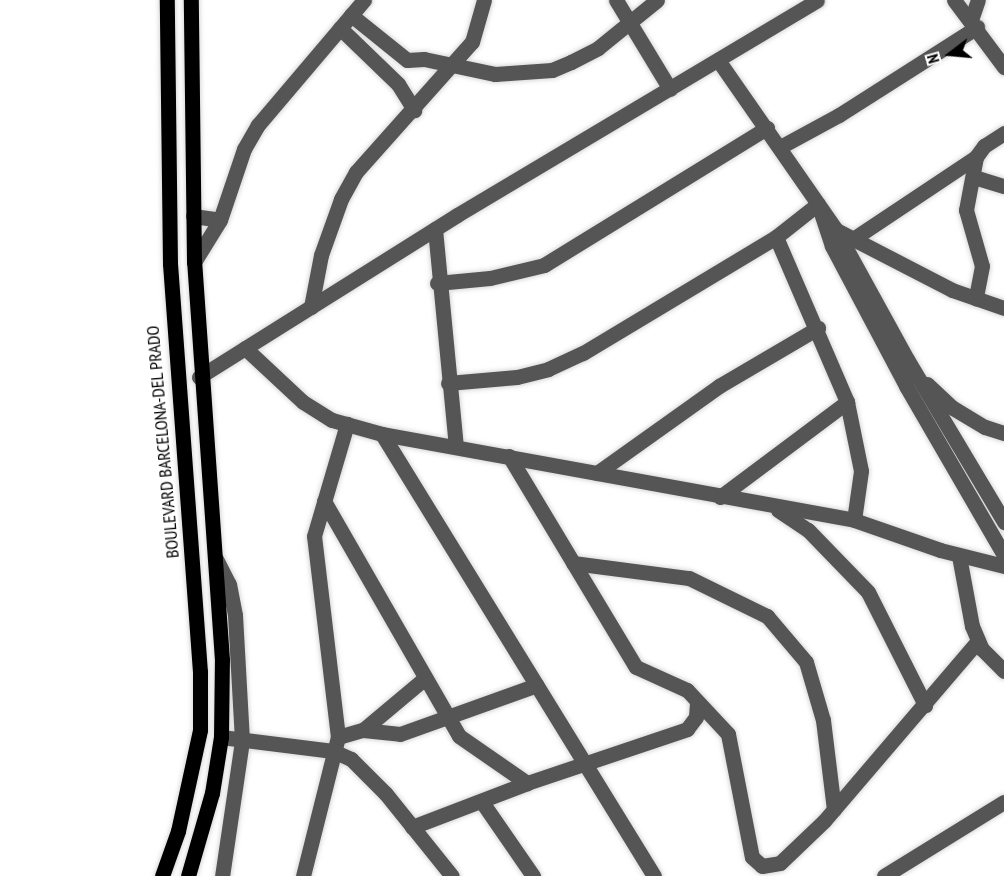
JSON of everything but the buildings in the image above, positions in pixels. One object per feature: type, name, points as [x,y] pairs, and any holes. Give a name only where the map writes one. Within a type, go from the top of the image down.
[{"type":"main road","name":"BOULEVARD BARCELONA-DEL PRADO","points":[[162,876],[189,784],[200,730],[200,683],[170,264],[167,0]]},
{"type":"main road","points":[[188,876],[212,793],[221,737],[216,559],[199,377],[194,262],[191,0]]},
{"type":"street","points":[[194,262],[220,220],[244,149],[258,125],[291,82],[364,0]]},
{"type":"street","points":[[311,307],[321,255],[341,199],[357,171],[414,110],[472,42],[484,0]]},
{"type":"street","points":[[616,0],[670,89]]},
{"type":"street","points":[[351,15],[407,60],[454,64],[495,74],[552,70],[598,48],[657,0]]},
{"type":"street","points":[[199,377],[435,229],[817,0]]},
{"type":"street","points":[[954,0],[974,23],[1004,67]]},
{"type":"street","points":[[780,147],[839,115],[974,23],[978,0]]},
{"type":"street","points":[[340,28],[398,84],[414,110]]},
{"type":"street","points":[[718,60],[836,230],[913,370],[1004,522]]},
{"type":"street","points":[[437,283],[490,278],[544,265],[767,128]]},
{"type":"street","points":[[853,239],[976,157],[984,146],[1004,133]]},
{"type":"street","points":[[976,157],[966,210],[982,266],[976,298]]},
{"type":"street","points":[[974,177],[1004,186]]},
{"type":"street","points":[[448,383],[548,369],[583,353],[776,237],[818,204]]},
{"type":"street","points":[[818,204],[837,256],[906,386],[1004,555]]},
{"type":"street","points":[[193,216],[220,220]]},
{"type":"street","points":[[435,229],[437,283],[456,447]]},
{"type":"street","points":[[836,230],[952,290],[1004,308]]},
{"type":"street","points":[[776,237],[818,328],[847,402],[861,471],[854,520]]},
{"type":"street","points":[[597,473],[719,386],[818,328]]},
{"type":"street","points":[[245,348],[303,402],[332,420],[382,434],[772,507],[854,520],[959,556],[1004,566]]},
{"type":"street","points":[[913,370],[953,408],[985,428],[1004,433]]},
{"type":"street","points":[[720,497],[847,402]]},
{"type":"street","points":[[303,876],[336,744],[314,536],[347,424]]},
{"type":"street","points":[[382,434],[588,765],[654,876]]},
{"type":"street","points":[[509,456],[636,667],[687,690],[728,734],[752,857],[762,866],[780,863]]},
{"type":"street","points":[[324,501],[459,736],[473,749],[527,783]]},
{"type":"street","points":[[772,507],[808,530],[868,592],[926,705]]},
{"type":"street","points":[[959,556],[978,641],[1004,671]]},
{"type":"street","points":[[216,559],[229,584],[235,615],[242,741],[222,876]]},
{"type":"street","points":[[573,563],[689,578],[767,616],[806,662],[823,720],[834,809]]},
{"type":"street","points":[[765,876],[834,809],[926,705],[978,641]]},
{"type":"street","points":[[221,737],[242,741],[336,744],[363,730],[425,678]]},
{"type":"street","points":[[363,730],[400,735],[537,685]]},
{"type":"street","points":[[412,827],[527,783],[588,765],[687,729],[696,717],[697,703]]},
{"type":"street","points":[[336,744],[412,827],[452,876]]},
{"type":"street","points":[[482,802],[533,876]]},
{"type":"street","points":[[885,876],[1004,802]]}]
